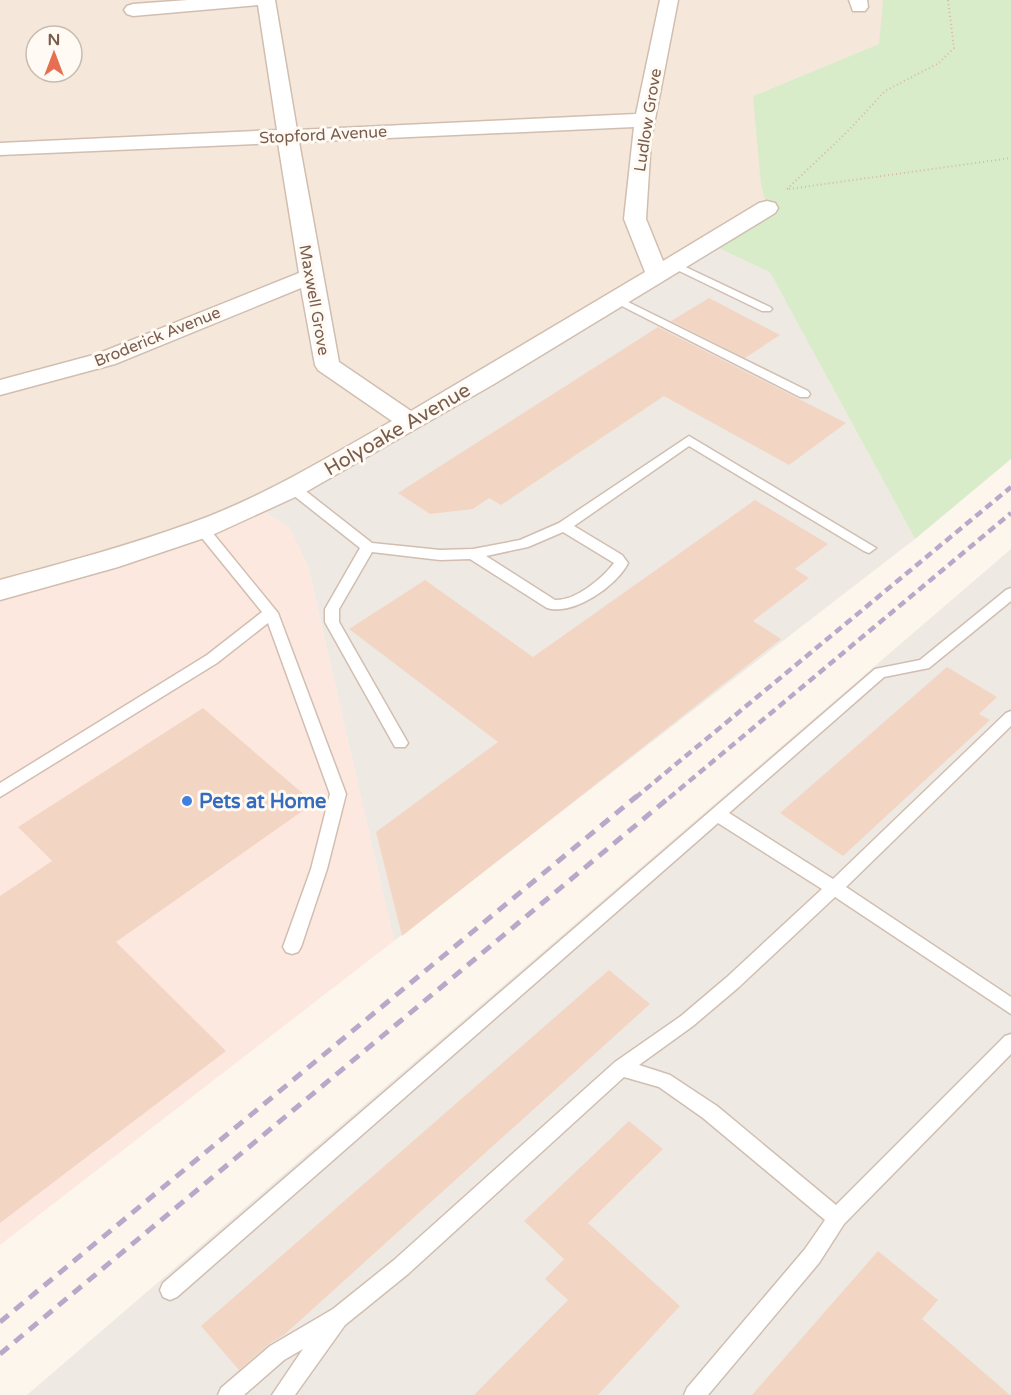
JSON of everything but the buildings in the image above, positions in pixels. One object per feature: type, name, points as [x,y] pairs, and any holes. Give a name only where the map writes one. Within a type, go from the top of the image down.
[{"type":"street","points":[[133,10],[254,0]]},
{"type":"street","name":"Maxwell Grove","points":[[266,0],[327,365],[410,421]]},
{"type":"street","name":"Ludlow Grove","points":[[665,269],[635,219],[641,140],[669,0]]},
{"type":"street","name":"Stopford Avenue","points":[[0,149],[645,120]]},
{"type":"street","name":"Holyoake Avenue","points":[[0,590],[108,560],[202,529],[293,489],[767,208]]},
{"type":"street","name":"Broderick Avenue","points":[[0,388],[106,359],[312,276]]},
{"type":"lane","points":[[665,269],[766,309]]},
{"type":"lane","points":[[616,299],[804,394]]},
{"type":"lane","points":[[293,489],[368,547],[440,555],[473,554],[523,544],[564,526],[689,440],[868,548]]},
{"type":"lane","points":[[473,554],[552,605],[572,604],[618,569],[621,563],[617,558],[564,526]]},
{"type":"lane","points":[[202,529],[271,614],[338,794],[319,869],[292,947]]},
{"type":"lane","points":[[368,547],[332,609],[332,622],[400,743]]},
{"type":"lane","points":[[170,1290],[880,673],[924,664],[1011,593]]},
{"type":"lane","points":[[0,791],[212,659],[271,614]]},
{"type":"lane","points":[[228,1395],[277,1353],[340,1316],[401,1267],[621,1068],[687,1021],[734,982],[1011,717]]},
{"type":"lane","points":[[717,814],[834,888],[1011,1006]]},
{"type":"lane","points":[[694,1395],[812,1256],[837,1218],[1011,1042]]},
{"type":"lane","points":[[621,1068],[664,1081],[710,1112],[837,1218]]},
{"type":"lane","points":[[282,1395],[340,1316]]},
{"type":"path","points":[[767,208],[848,131],[885,91],[939,63],[954,48],[948,0]]},
{"type":"path","points":[[787,189],[1011,158]]},
{"type":"shaded area","points":[[0,0],[883,0],[880,44],[753,96],[767,208],[295,487],[0,590]]},
{"type":"shaded area","points":[[708,243],[770,271],[915,539],[394,941],[308,566],[289,527],[255,506]]},
{"type":"shaded area","points":[[255,506],[289,527],[308,566],[394,941],[0,1245],[0,590]]},
{"type":"shaded area","points":[[1011,549],[1011,1395],[27,1395]]},
{"type":"green space","points":[[883,0],[1011,0],[1011,459],[915,539],[770,272],[708,243],[767,207],[761,185],[753,96],[879,44]]},
{"type":"railway","points":[[635,798],[1011,487]]},
{"type":"railway","points":[[669,798],[1011,513]]},
{"type":"railway","points":[[0,1322],[637,796]]},
{"type":"railway","points":[[0,1354],[671,796]]},
{"type":"place","name":"Pets at Home","points":[[187,801]]}]
